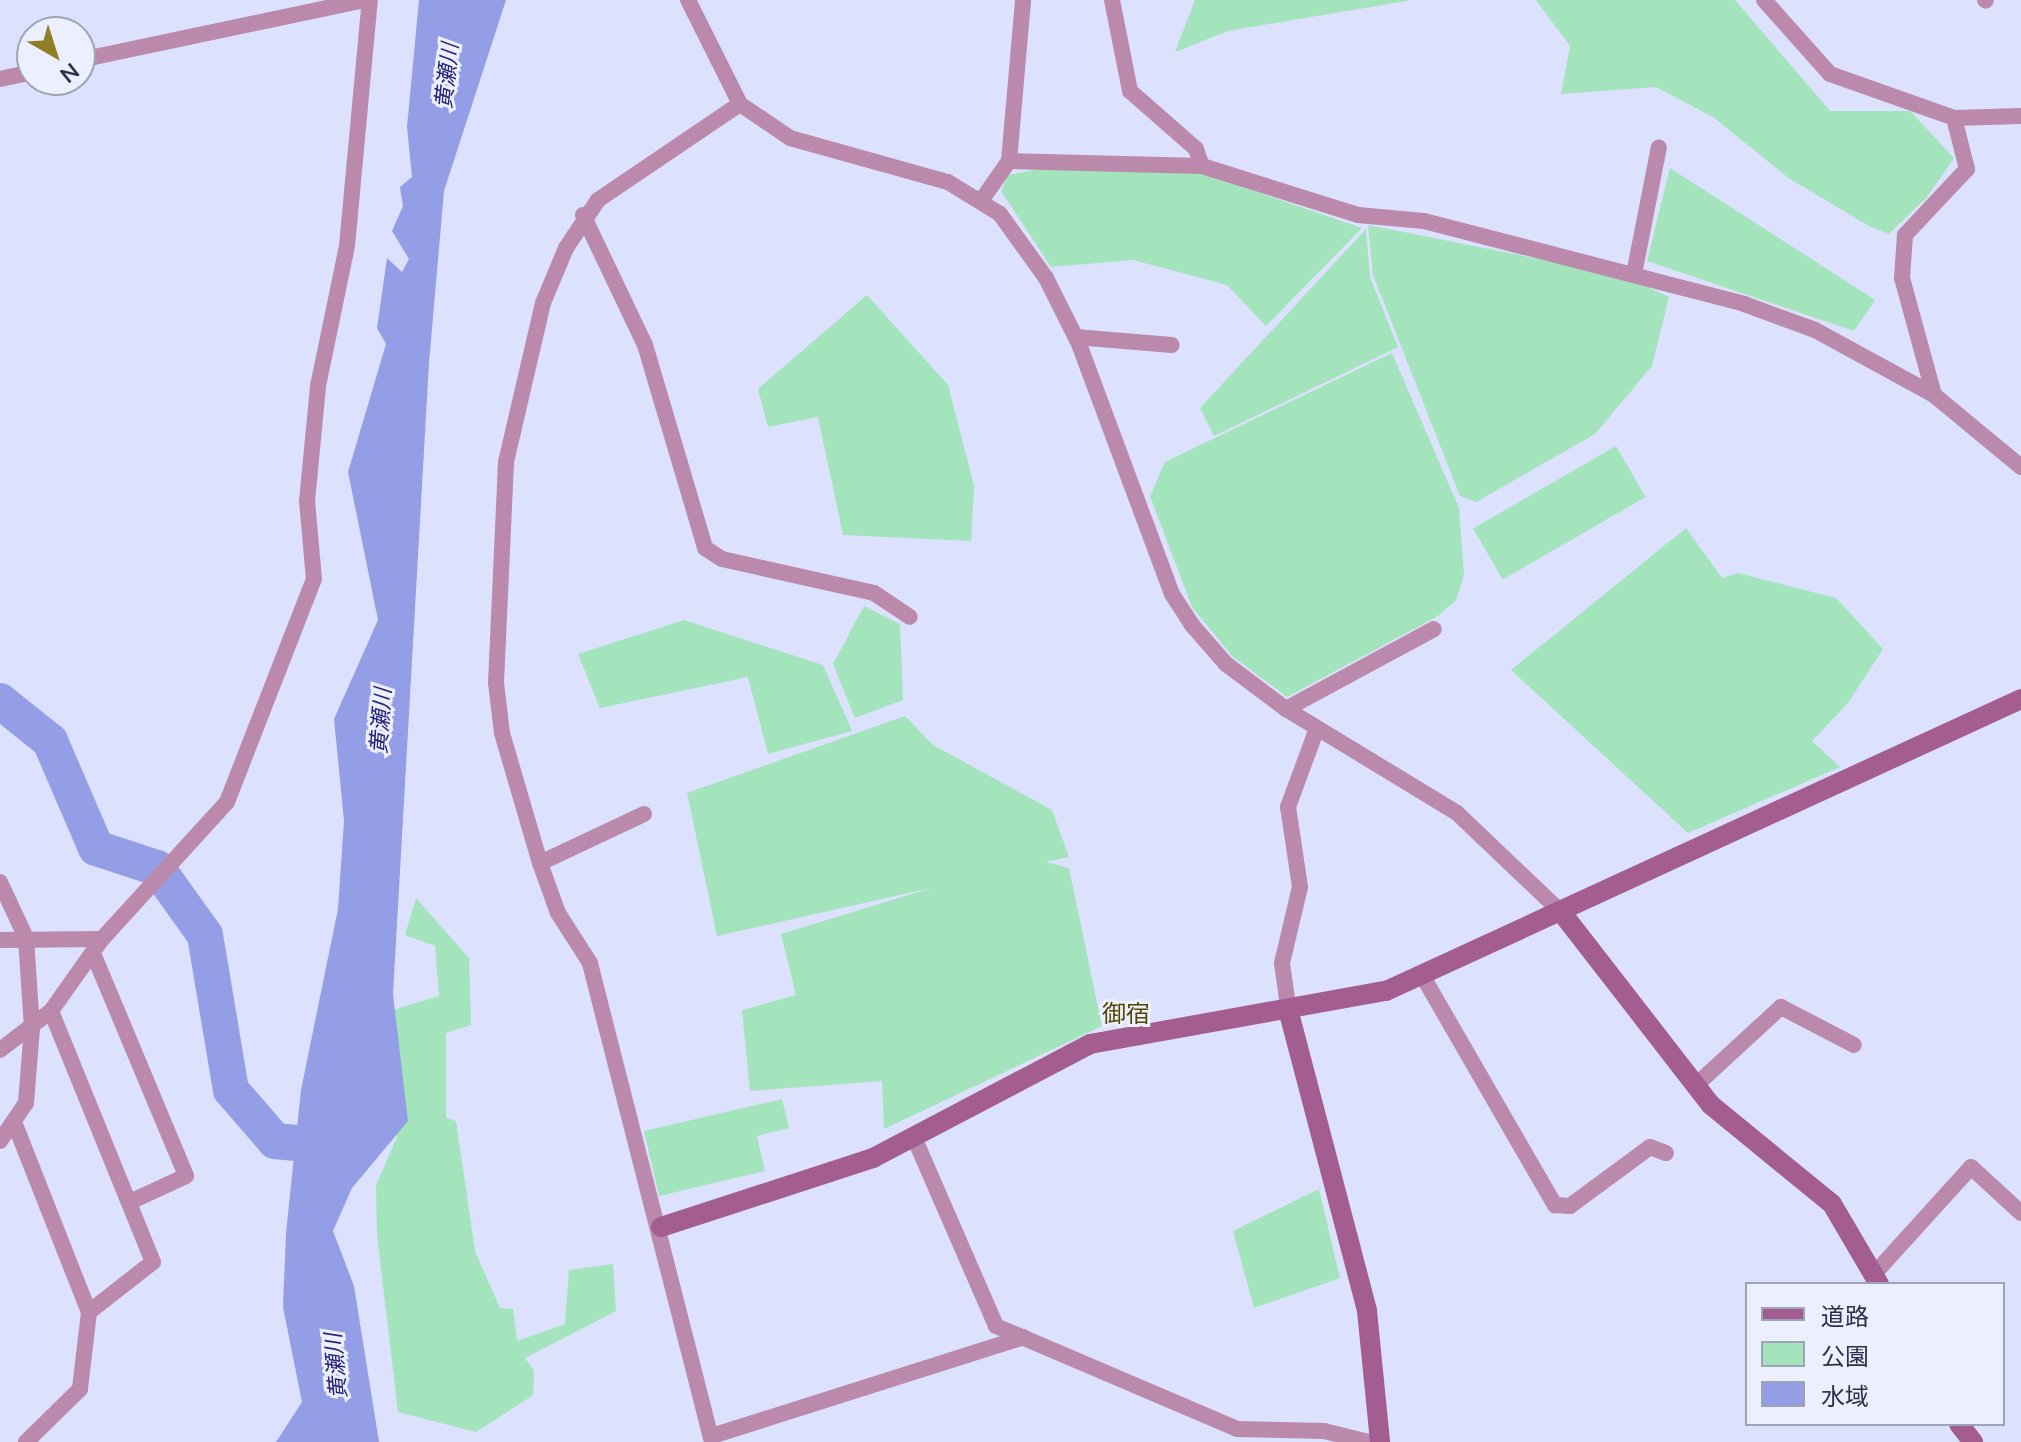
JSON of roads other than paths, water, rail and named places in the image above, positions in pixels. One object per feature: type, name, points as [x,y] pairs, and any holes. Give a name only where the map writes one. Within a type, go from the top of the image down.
[{"type":"street","points":[[96,57],[364,0]]},
{"type":"street","points":[[0,1050],[51,1011],[95,958],[102,939],[163,876],[227,802],[314,579],[307,501],[318,386],[347,246],[370,0]]},
{"type":"street","points":[[688,0],[740,104],[790,138],[983,198],[1020,236],[1076,337],[1172,594],[1226,664],[1286,709],[1457,813],[1562,913],[1695,1086],[1739,1134],[1832,1204],[1877,1279],[1971,1167],[2021,1213]]},
{"type":"street","points":[[983,198],[1009,161],[1023,0]]},
{"type":"street","points":[[1112,0],[1130,91],[1196,149],[1202,166]]},
{"type":"street","points":[[1764,0],[1830,74],[1954,118],[2021,116]]},
{"type":"street","points":[[740,104],[583,215],[543,303],[506,462],[496,683],[502,733],[558,913],[590,963],[661,1227],[712,1439],[1024,1337]]},
{"type":"street","points":[[1934,395],[1902,278],[1905,235],[1967,169],[1954,118]]},
{"type":"street","points":[[1634,274],[1659,147]]},
{"type":"street","points":[[1009,161],[1202,166],[1358,215],[1424,221],[1634,274],[1815,330],[1934,395],[2021,467]]},
{"type":"street","points":[[583,215],[645,345],[705,548],[722,559],[874,593],[910,617]]},
{"type":"street","points":[[1076,337],[1172,345]]},
{"type":"street","points":[[1286,709],[1434,629]]},
{"type":"street","points":[[661,1227],[848,1168],[1090,1044],[1346,1003],[1422,975],[2021,699]]},
{"type":"street","points":[[1317,728],[1288,807],[1300,887],[1282,963],[1289,1013],[1367,1311],[1380,1442]]},
{"type":"street","points":[[540,863],[644,814]]},
{"type":"street","points":[[0,882],[26,938],[32,1028],[16,1127],[89,1312],[80,1389],[26,1442]]},
{"type":"street","points":[[0,940],[102,939]]},
{"type":"street","points":[[95,958],[186,1176],[130,1202]]},
{"type":"street","points":[[1422,975],[1555,1205],[1570,1206],[1650,1147],[1666,1153]]},
{"type":"street","points":[[1695,1086],[1781,1007],[1854,1045]]},
{"type":"street","points":[[51,1011],[153,1262],[89,1312]]},
{"type":"street","points":[[0,1141],[16,1127]]},
{"type":"street","points":[[913,1135],[996,1326],[1092,1372],[1237,1429],[1324,1431],[1368,1442]]},
{"type":"street","points":[[1961,1426],[1973,1442]]},
{"type":"water","name":"黄瀬川","points":[[419,0],[506,0],[444,191],[429,363],[393,994],[408,1121],[352,1188],[333,1231],[354,1286],[379,1442],[276,1442],[302,1402],[283,1307],[286,1233],[301,1090],[338,909],[344,821],[334,719],[378,620],[348,472],[386,344],[377,328],[387,258],[402,272],[409,259],[392,231],[403,206],[400,187],[412,177],[407,127]]},
{"type":"waterway","points":[[0,701],[50,741],[96,848],[157,868],[205,935],[231,1090],[275,1141],[339,1147]]},
{"type":"district","name":"御宿","points":[[1126,1014]]}]
